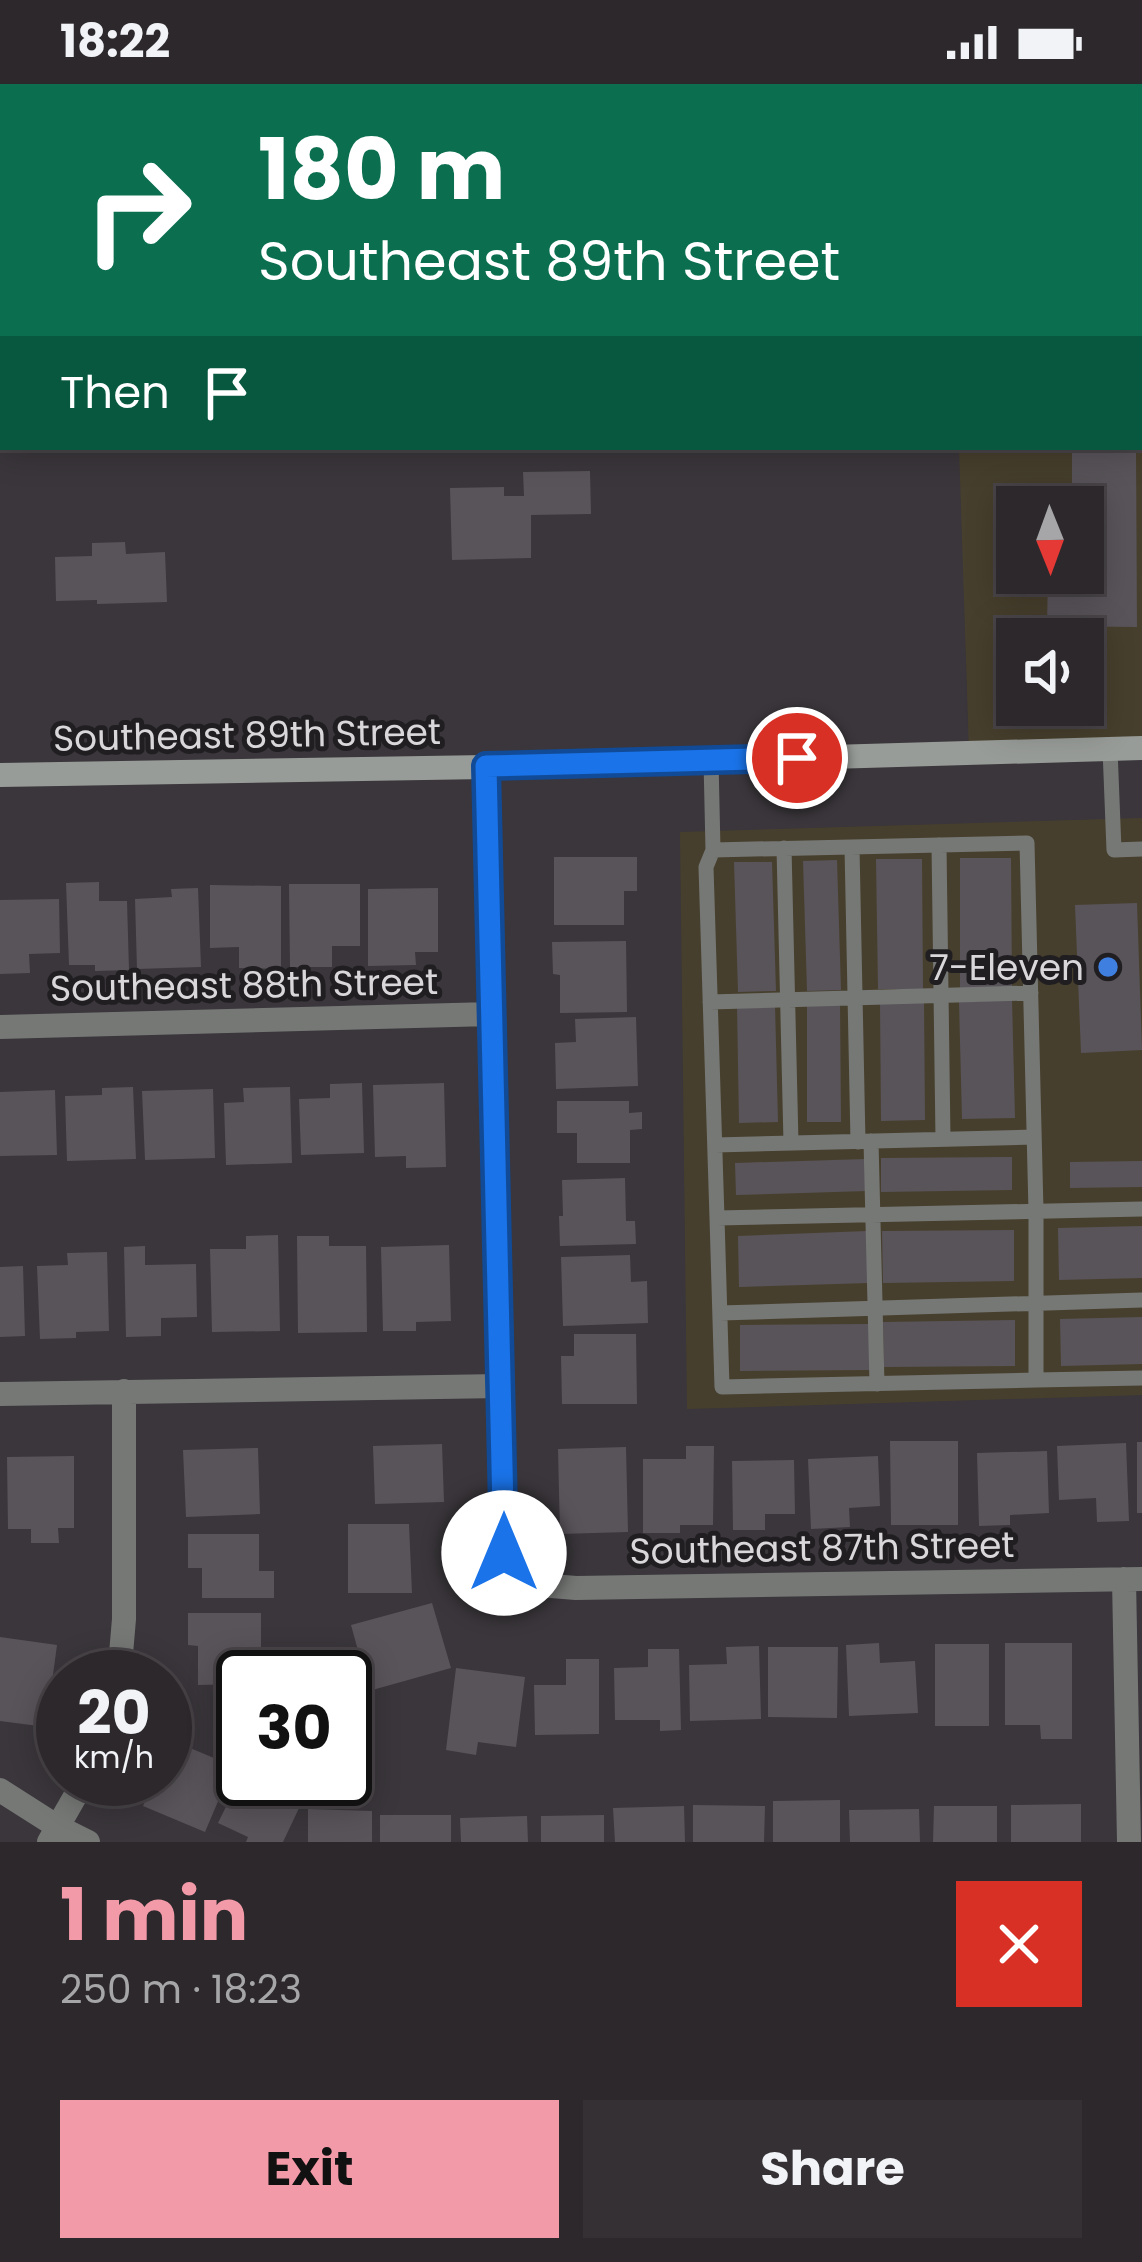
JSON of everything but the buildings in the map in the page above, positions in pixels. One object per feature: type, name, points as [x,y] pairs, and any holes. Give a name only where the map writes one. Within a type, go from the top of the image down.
[{"type":"street","name":"Southeast 89th Street","points":[[0,775],[1142,748]]},
{"type":"street","points":[[0,1394],[501,1386],[486,766]]},
{"type":"street","name":"Southeast 88th Street","points":[[0,1027],[490,1014]]},
{"type":"street","name":"Southeast 87th Street","points":[[501,1386],[503,1582],[577,1588],[1133,1579]]},
{"type":"street","points":[[121,1650],[124,1391]]},
{"type":"street","points":[[1129,1842],[1133,1579]]},
{"type":"street","points":[[0,1790],[54,1834],[88,1842]]},
{"type":"street","points":[[54,1834],[70,1806]]},
{"type":"lane","points":[[1110,748],[1114,850],[1142,849]]},
{"type":"lane","points":[[711,760],[713,850],[706,867],[722,1387],[1142,1378]]},
{"type":"lane","points":[[713,850],[1027,843],[1036,1380]]},
{"type":"lane","points":[[939,844],[944,1139]]},
{"type":"lane","points":[[852,847],[856,999],[873,1215],[877,1384]]},
{"type":"lane","points":[[784,848],[791,1143]]},
{"type":"lane","points":[[710,1002],[1031,993]]},
{"type":"lane","points":[[715,1145],[1034,1137]]},
{"type":"lane","points":[[717,1218],[1142,1208]]},
{"type":"lane","points":[[720,1313],[1142,1300]]},
{"type":"shaded area","points":[[959,450],[1142,450],[1142,748],[969,752]]},
{"type":"shaded area","points":[[1142,818],[1142,1395],[687,1409],[680,832]]},
{"type":"place","name":"7-Eleven","points":[[1108,967]]},
{"type":"route","points":[[504,1553],[486,766],[797,758]]}]
